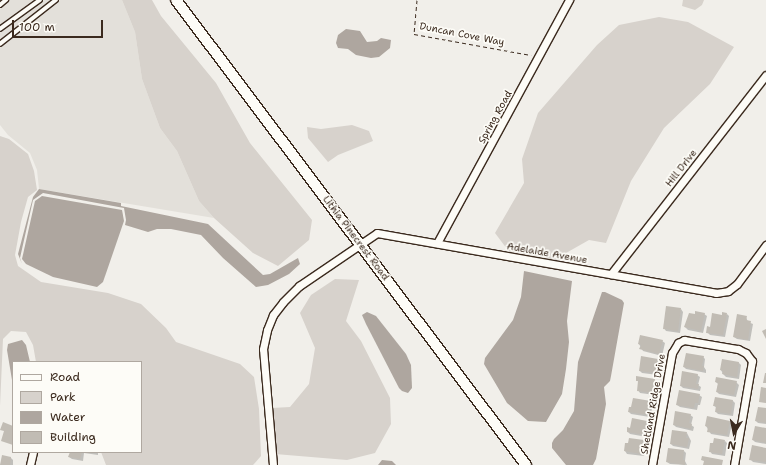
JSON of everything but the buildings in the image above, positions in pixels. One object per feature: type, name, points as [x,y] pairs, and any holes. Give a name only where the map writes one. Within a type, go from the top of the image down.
[{"type":"main road","name":"Lithia Pinecrest Road","points":[[173,0],[360,243],[526,465]]},
{"type":"main road","name":"Lithia Pinecrest Road","points":[[176,0],[184,13]]},
{"type":"street","name":"Spring Road","points":[[438,243],[569,0]]},
{"type":"street","name":"Hill Drive","points":[[611,274],[766,75]]},
{"type":"street","name":"Adelaide Avenue","points":[[273,465],[264,349],[267,330],[273,315],[282,302],[299,286],[360,243],[377,233],[716,293],[733,288],[766,245]]},
{"type":"street","name":"Shetland Ridge Drive","points":[[652,465],[672,353],[678,343],[684,340],[738,349],[746,353],[752,361],[734,465]]},
{"type":"street","points":[[30,465],[33,453]]},
{"type":"lane","points":[[0,5],[6,0]]},
{"type":"lane","points":[[0,29],[40,0],[46,8]]},
{"type":"lane","points":[[0,44],[56,0]]},
{"type":"path","name":"Duncan Cove Way","points":[[417,0],[414,34],[539,56]]},
{"type":"shaded area","points":[[0,0],[122,0],[135,32],[142,79],[160,128],[177,151],[199,201],[214,218],[39,189],[37,170],[30,153],[8,135],[0,125]]},
{"type":"green space","points":[[122,0],[152,0],[161,16],[216,83],[250,143],[312,220],[309,240],[278,266],[253,253],[214,218],[199,201],[177,151],[160,128],[142,79],[135,32]]},
{"type":"green space","points":[[683,0],[704,0],[702,5],[695,10],[682,6]]},
{"type":"green space","points":[[659,17],[688,22],[734,47],[710,84],[664,128],[631,181],[606,243],[589,240],[566,253],[560,261],[510,253],[495,233],[524,183],[522,159],[538,113],[597,45],[619,25]]},
{"type":"green space","points":[[352,125],[369,131],[373,141],[338,155],[328,162],[308,138],[307,127],[321,129]]},
{"type":"green space","points":[[0,136],[9,139],[28,154],[34,171],[37,190],[28,197],[21,222],[15,255],[18,266],[41,282],[108,293],[141,304],[166,328],[176,342],[240,364],[254,377],[259,409],[261,456],[253,465],[106,465],[101,453],[142,453],[142,361],[36,361],[33,345],[26,332],[11,331],[3,339],[0,406]]},
{"type":"green space","points":[[335,279],[359,280],[346,321],[361,341],[390,398],[391,424],[375,453],[347,460],[275,454],[272,408],[290,407],[309,384],[315,348],[300,313],[311,295]]},
{"type":"water","points":[[346,29],[360,31],[367,42],[377,41],[381,38],[391,40],[390,48],[379,57],[371,58],[356,55],[348,49],[338,48],[336,43],[338,35]]},
{"type":"water","points":[[39,189],[121,203],[121,206],[208,224],[263,275],[270,274],[298,258],[300,264],[289,274],[268,285],[256,287],[223,258],[201,235],[171,229],[157,229],[148,232],[125,225],[126,220],[124,208],[43,193],[33,200],[20,258],[22,264],[18,254],[33,197]]},
{"type":"water","points":[[42,196],[122,210],[124,221],[103,282],[97,287],[53,277],[26,264],[22,259],[35,201]]},
{"type":"water","points":[[524,271],[572,281],[567,321],[569,342],[562,394],[546,422],[528,421],[507,403],[484,364],[485,358],[513,320],[521,297]]},
{"type":"water","points":[[602,292],[622,300],[624,303],[610,381],[604,387],[606,404],[596,459],[593,465],[566,465],[552,448],[552,443],[563,430],[574,411],[578,362]]},
{"type":"water","points":[[367,312],[376,316],[406,354],[411,365],[412,388],[408,393],[399,388],[366,324],[362,315]]},
{"type":"water","points":[[22,340],[26,345],[30,361],[12,361],[12,380],[7,350],[8,344]]},
{"type":"water","points":[[382,460],[392,461],[396,465],[378,465]]}]
